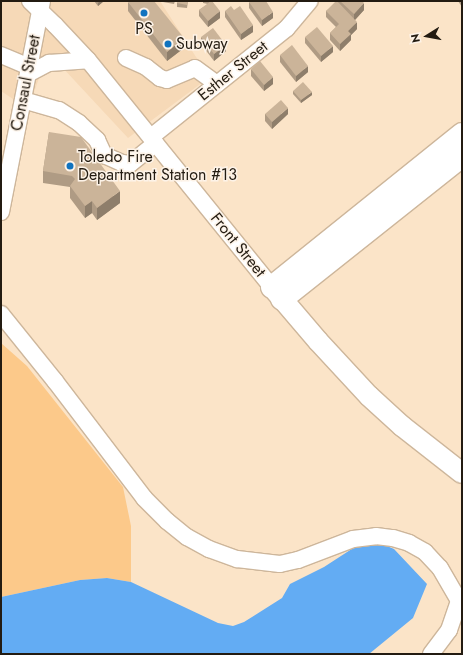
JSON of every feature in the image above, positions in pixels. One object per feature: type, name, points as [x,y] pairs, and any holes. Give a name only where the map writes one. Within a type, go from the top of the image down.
[{"type":"highway","points":[[277,293],[462,134]]},
{"type":"highway","points":[[277,293],[462,156]]},
{"type":"main road","name":"Front Street","points":[[277,293],[331,356],[369,396],[402,426],[462,473]]},
{"type":"street","name":"Esther Street","points":[[22,100],[59,110],[79,123],[97,140],[104,155],[122,163],[130,164],[154,140],[217,84],[286,28],[310,1]]},
{"type":"street","name":"Front Street","points":[[38,4],[88,60],[277,293]]},
{"type":"street","name":"Consaul Street","points":[[1,212],[22,100],[29,71],[38,4]]},
{"type":"street","points":[[1,55],[29,71],[49,63],[88,60]]},
{"type":"street","points":[[126,58],[146,67],[160,78],[168,80],[195,68],[217,84]]},
{"type":"street","points":[[1,314],[55,381],[144,498],[167,521],[188,537],[209,549],[237,559],[280,564],[298,560],[353,539],[376,536],[393,538],[409,543],[425,552],[440,568],[461,604],[449,630],[431,654]]},
{"type":"shaded area","points":[[1,1],[160,1],[196,57],[211,76],[128,138],[61,66],[42,70],[28,109],[1,91]]},
{"type":"shaded area","points":[[1,343],[27,366],[123,487],[131,526],[131,582],[107,578],[80,580],[1,597]]},
{"type":"water","points":[[375,541],[394,549],[427,584],[413,618],[369,654],[1,654],[1,597],[80,580],[107,578],[131,582],[218,623],[233,626],[244,622],[282,598],[290,584],[324,567],[361,543]]},
{"type":"building","points":[[154,1],[184,38],[167,52],[128,2]]},
{"type":"building","points":[[177,1],[188,1],[187,5],[177,3]]},
{"type":"building","points":[[211,1],[220,11],[208,21],[199,10]]},
{"type":"building","points":[[249,1],[266,1],[273,12],[262,20]]},
{"type":"building","points":[[336,1],[357,22],[348,31],[351,34],[340,44],[330,33],[339,24],[326,11]]},
{"type":"building","points":[[340,1],[362,1],[364,3],[354,14]]},
{"type":"building","points":[[231,6],[234,10],[240,6],[253,25],[241,34],[225,11]]},
{"type":"building","points":[[317,27],[333,46],[321,56],[305,37]]},
{"type":"building","points":[[213,28],[226,45],[214,54],[201,37]]},
{"type":"building","points":[[292,45],[308,66],[296,76],[280,55]]},
{"type":"building","points":[[260,61],[273,77],[264,85],[251,69]]},
{"type":"building","points":[[303,82],[312,92],[301,100],[293,91]]},
{"type":"building","points":[[281,100],[288,108],[272,122],[265,114]]},
{"type":"building","name":"Toledo Fire Department Station #13","points":[[49,132],[81,137],[120,191],[97,208],[92,201],[85,206],[70,186],[75,179],[72,176],[43,171]]},
{"type":"place","name":"PS","points":[[144,13]]},
{"type":"place","name":"Subway","points":[[168,44]]},
{"type":"place","name":"Toledo Fire Department Station #13","points":[[70,166]]}]
